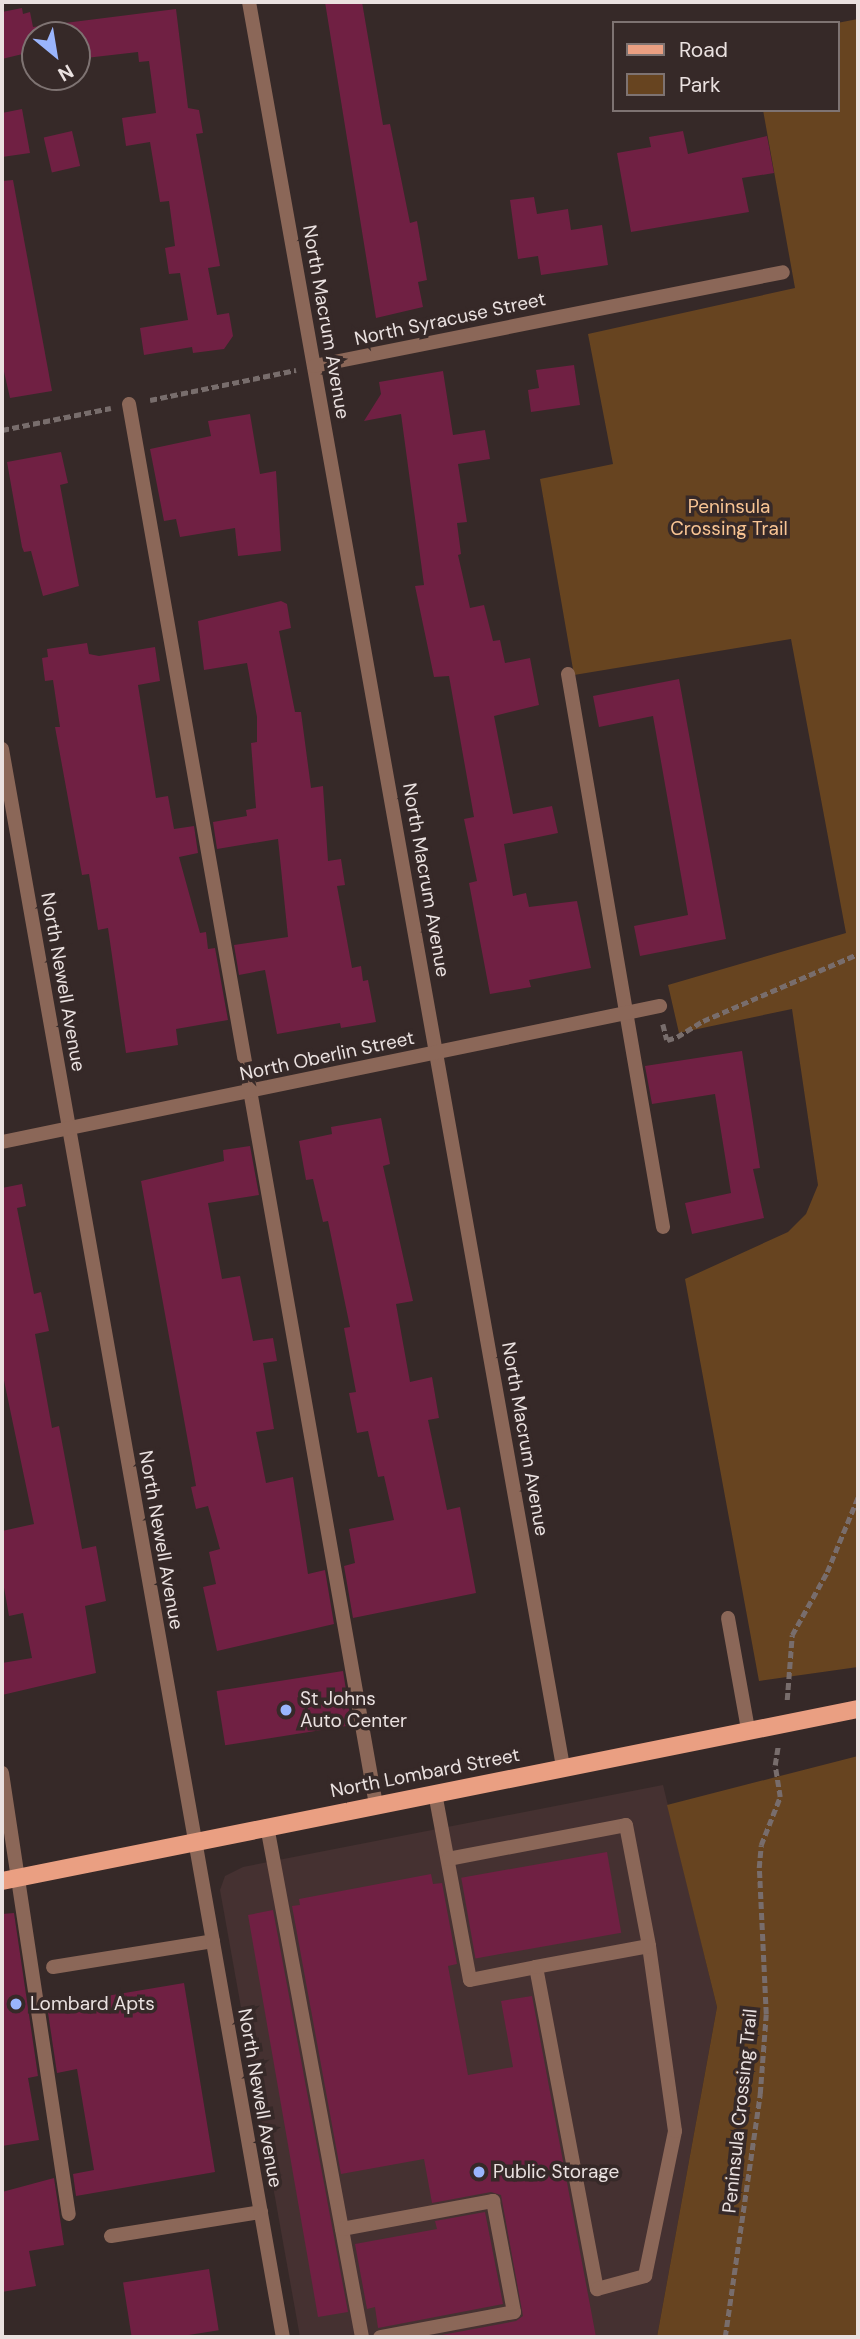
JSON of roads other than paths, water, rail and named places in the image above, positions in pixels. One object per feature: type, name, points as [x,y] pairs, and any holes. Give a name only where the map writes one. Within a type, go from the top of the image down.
[{"type":"main road","name":"North Lombard Street","points":[[2,1881],[194,1840],[858,1709]]},
{"type":"street","name":"North Macrum Avenue","points":[[249,2],[563,1766]]},
{"type":"street","name":"North Syracuse Street","points":[[314,366],[783,272]]},
{"type":"street","points":[[129,404],[376,1805]]},
{"type":"street","points":[[568,674],[663,1227]]},
{"type":"street","name":"North Newell Avenue","points":[[2,749],[283,2337]]},
{"type":"street","name":"North Oberlin Street","points":[[2,1142],[660,1006]]},
{"type":"street","points":[[728,1618],[748,1729]]},
{"type":"street","points":[[2,1773],[21,1877],[69,2214]]},
{"type":"street","points":[[435,1793],[470,1980],[649,1946]]},
{"type":"street","points":[[448,1859],[626,1825],[649,1946],[675,2131],[645,2276],[597,2288],[536,1967]]},
{"type":"street","points":[[267,1826],[362,2337]]},
{"type":"street","points":[[53,1967],[213,1941]]},
{"type":"street","points":[[342,2229],[493,2201],[514,2312],[380,2337]]},
{"type":"street","points":[[111,2236],[261,2212]]},
{"type":"place","name":"St Johns Auto Center","points":[[286,1710]]},
{"type":"place","name":"Lombard Apts","points":[[16,2004]]},
{"type":"place","name":"Public Storage","points":[[479,2172]]},
{"type":"park label","name":"Peninsula Crossing Trail","points":[[729,518]]}]
